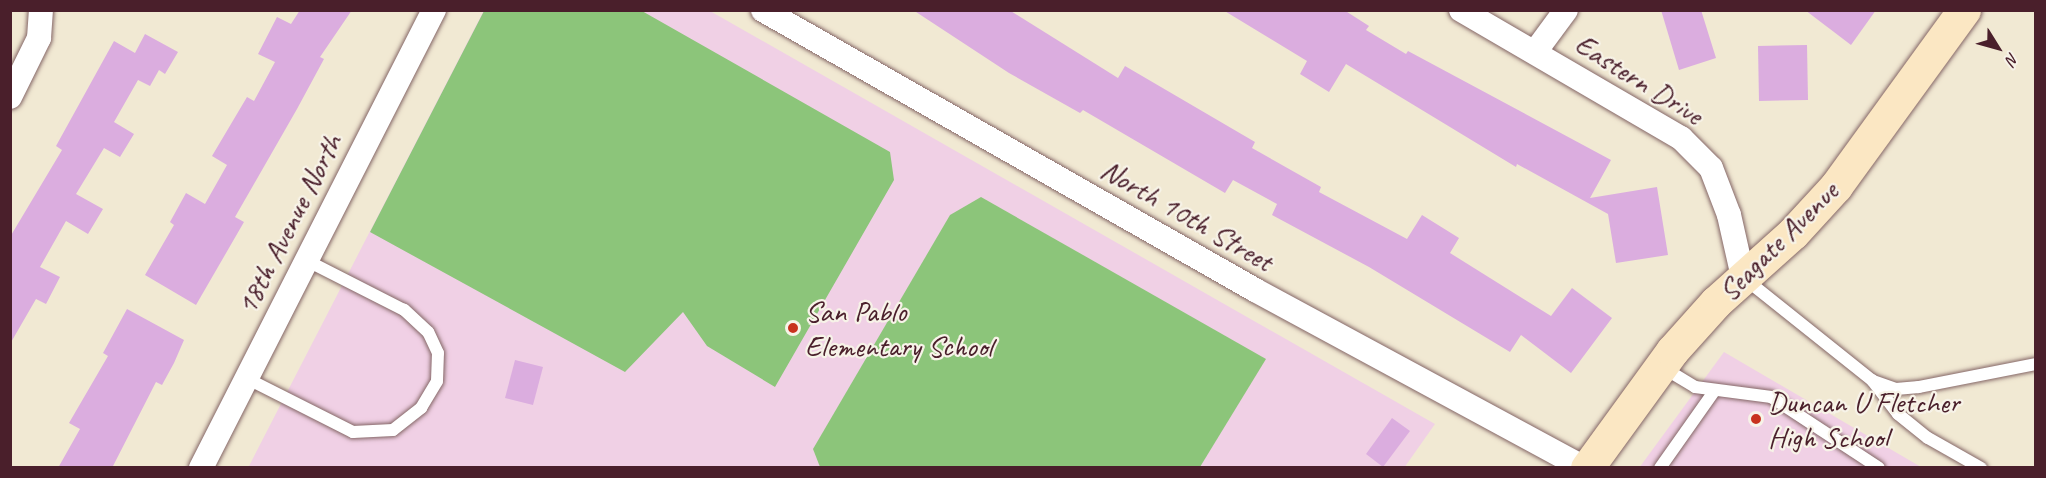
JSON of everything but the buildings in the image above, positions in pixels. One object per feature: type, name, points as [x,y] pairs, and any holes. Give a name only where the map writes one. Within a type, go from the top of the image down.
[{"type":"street","points":[[10,97],[39,38],[41,10]]},
{"type":"street","name":"18th Avenue North","points":[[201,468],[434,10]]},
{"type":"street","name":"North 10th Street","points":[[763,10],[1255,290],[1586,468]]},
{"type":"street","name":"Eastern Drive","points":[[1461,10],[1681,138],[1711,168],[1729,215],[1743,277]]},
{"type":"street","points":[[1535,52],[1566,10]]},
{"type":"street","name":"Seagate Avenue","points":[[1586,468],[1661,366],[1743,277],[1793,233],[1836,186],[1964,10]]},
{"type":"lane","points":[[246,378],[353,432],[393,430],[421,408],[437,381],[438,353],[428,332],[404,310],[306,260]]},
{"type":"lane","points":[[1743,277],[1872,380],[1898,414],[1929,438],[1981,468]]},
{"type":"lane","points":[[1872,380],[1896,389],[1919,387],[2036,364]]},
{"type":"lane","points":[[1661,366],[1695,387],[1771,397],[1879,468]]},
{"type":"lane","points":[[1660,468],[1715,390]]},
{"type":"shaded area","name":"San Pablo Elementary School","points":[[484,10],[710,11],[1435,424],[1404,468],[248,468]]},
{"type":"shaded area","name":"Duncan U Fletcher High School","points":[[1724,352],[1921,467],[1639,468]]},
{"type":"green space","points":[[484,11],[642,11],[890,152],[894,180],[775,387],[707,346],[683,312],[625,372],[370,232]]},
{"type":"green space","points":[[981,197],[1266,359],[1200,467],[820,467],[813,449],[950,215]]},
{"type":"place","name":"San Pablo Elementary School","points":[[793,328]]},
{"type":"place","name":"Duncan U Fletcher High School","points":[[1756,419]]}]
